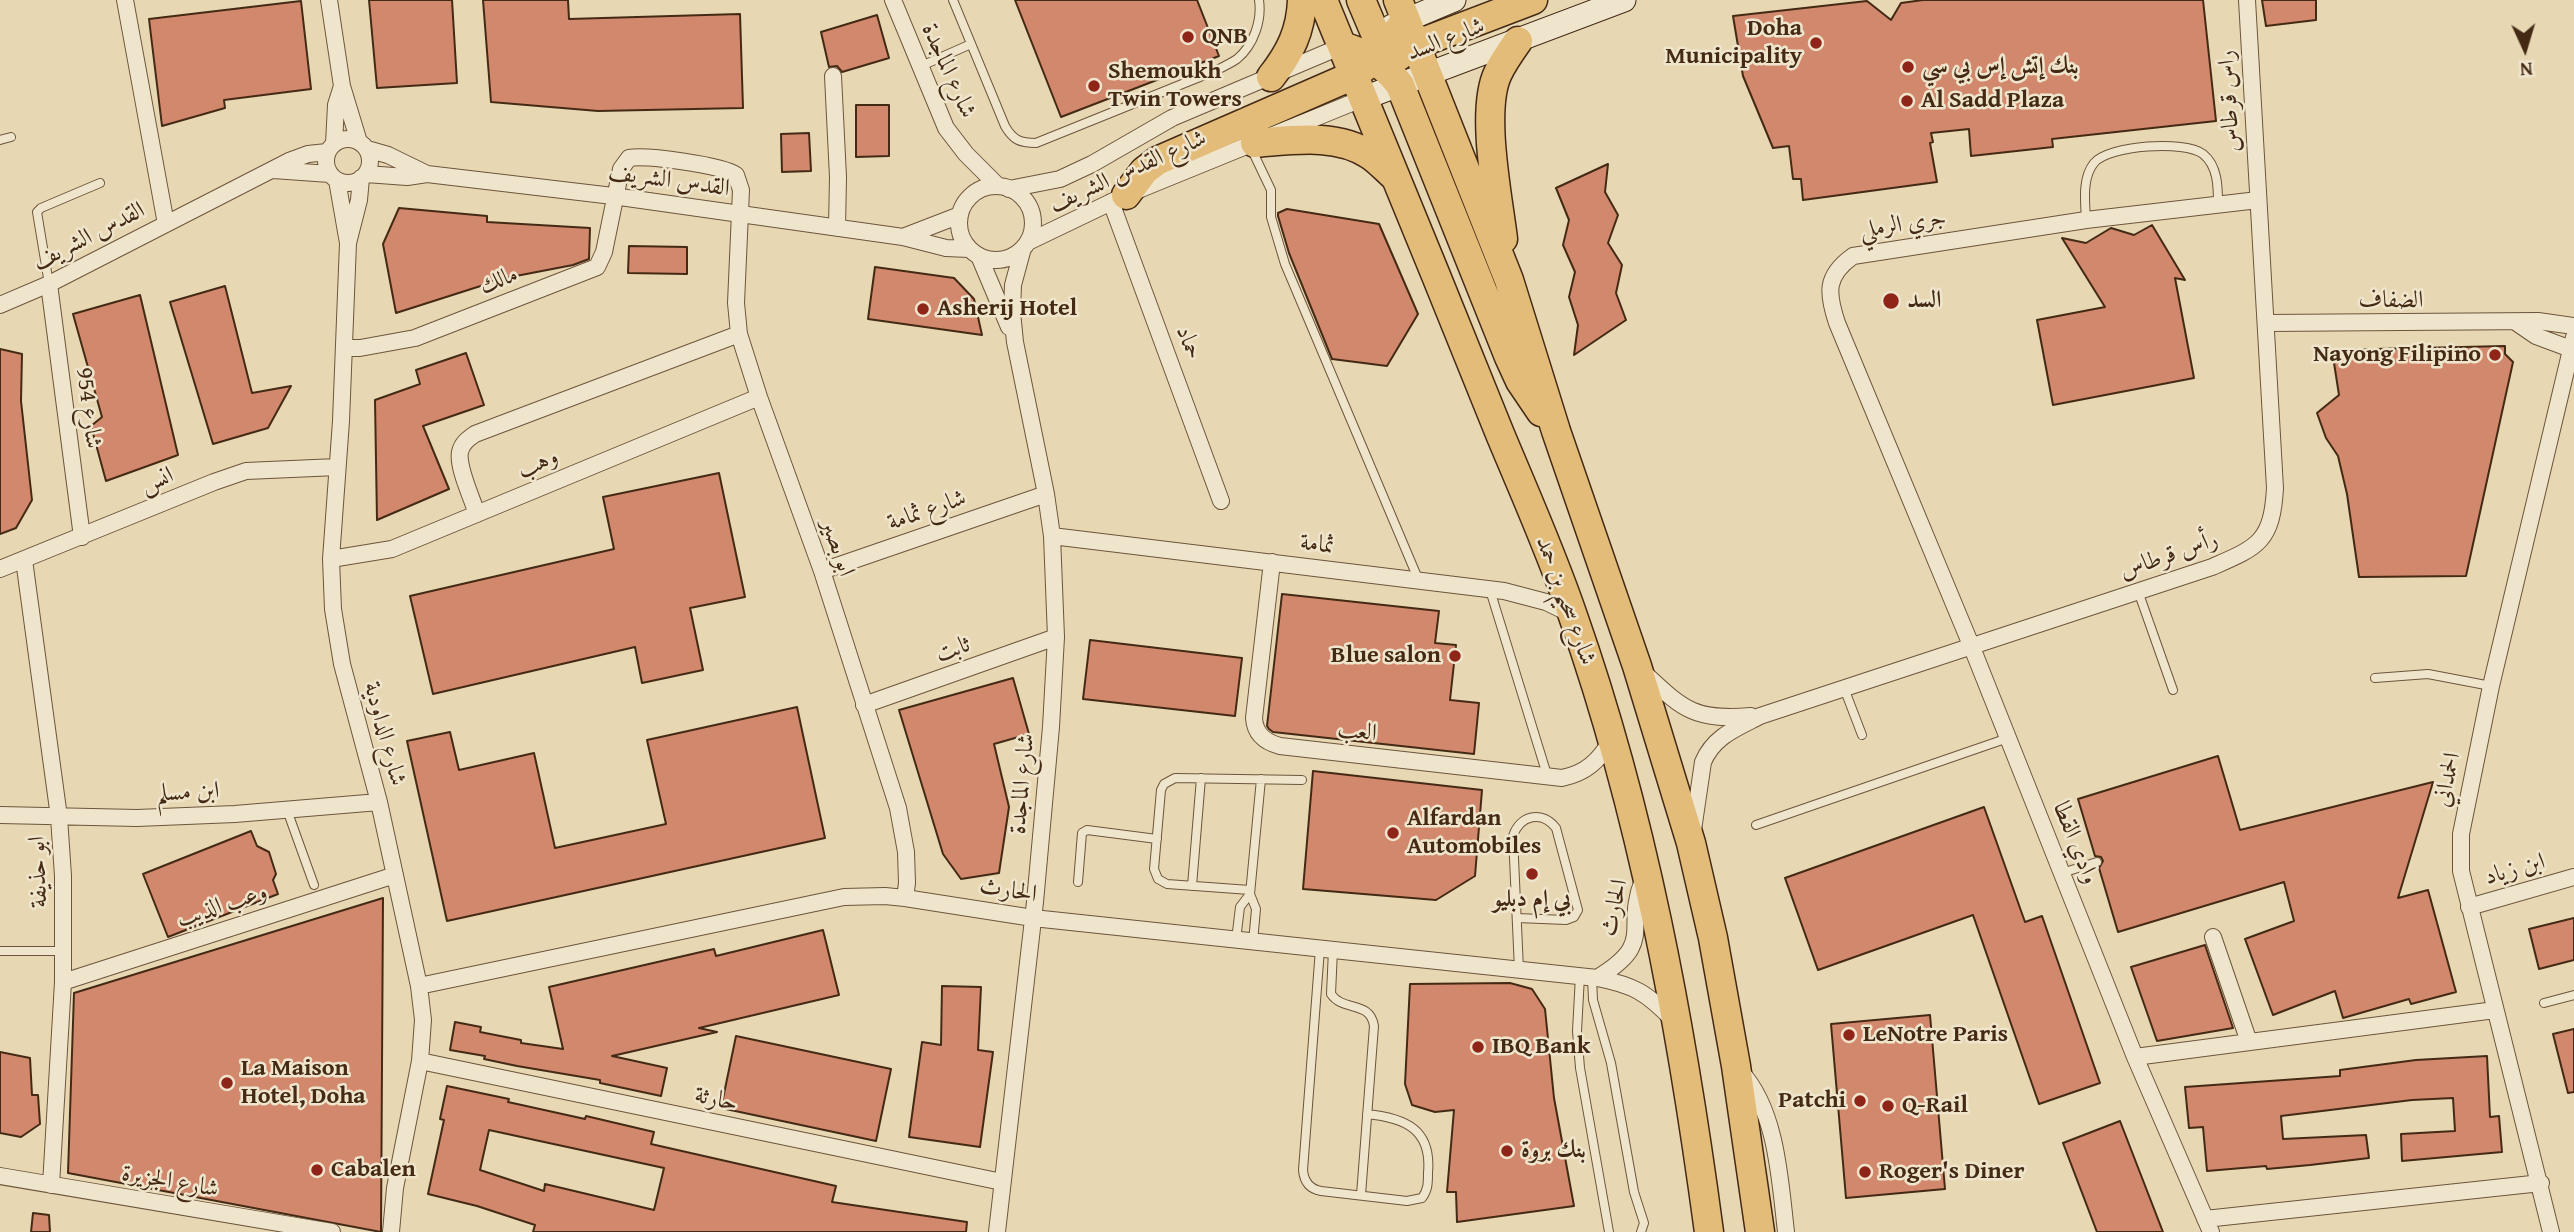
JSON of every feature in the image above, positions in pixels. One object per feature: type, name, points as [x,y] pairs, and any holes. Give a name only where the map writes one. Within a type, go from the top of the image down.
[{"type":"highway","points":[[1271,77],[1293,46],[1299,29],[1302,0]]},
{"type":"highway","name":"شارع سحيم بن حمد","points":[[1323,0],[1342,46],[1387,53],[1427,75],[1508,279],[1556,431],[1637,666],[1691,843],[1713,938],[1736,1066],[1760,1232]]},
{"type":"highway","points":[[1361,0],[1387,53],[1509,357],[1520,381],[1556,431]]},
{"type":"highway","points":[[1119,198],[1157,161],[1387,53],[1534,0]]},
{"type":"highway","points":[[1508,279],[1493,162],[1491,106],[1497,75],[1518,41]]},
{"type":"highway","name":"شارع سحيم بن حمد","points":[[1387,53],[1398,181],[1573,615],[1612,739],[1646,872],[1679,1026],[1709,1232]]},
{"type":"highway","points":[[1253,144],[1315,140],[1342,143],[1372,156],[1398,181]]},
{"type":"main road","name":"شارع السد","points":[[1387,53],[1454,0]]},
{"type":"main road","name":"شارع السد","points":[[1427,75],[1624,0]]},
{"type":"street","points":[[125,0],[166,224]]},
{"type":"street","points":[[273,170],[333,177],[349,183],[364,176],[370,162],[342,86],[329,0]]},
{"type":"street","name":"شارع الماجدة","points":[[893,0],[946,128],[966,154],[1004,187]]},
{"type":"street","name":"راس قرطاس","points":[[2247,0],[2258,200]]},
{"type":"street","name":"شارع القدس الشريف","points":[[1004,187],[1060,179],[1092,164],[1172,118],[1342,46]]},
{"type":"street","name":"شارع القدس الشريف","points":[[1026,245],[1119,198],[1253,144],[1387,53]]},
{"type":"street","points":[[834,76],[837,228]]},
{"type":"street","points":[[333,177],[326,164],[342,86]]},
{"type":"street","points":[[331,148],[346,139],[363,146]]},
{"type":"street","name":"القدس الشريف","points":[[363,146],[428,174]]},
{"type":"street","name":"القدس الشريف","points":[[0,306],[49,284],[273,170],[307,154],[331,148]]},
{"type":"street","name":"ابو بصير","points":[[613,196],[621,169],[629,158],[694,164],[729,170],[736,175],[741,190],[736,303],[739,334],[822,571],[898,808],[904,833],[907,883],[905,898]]},
{"type":"street","name":"القدس الشريف","points":[[364,176],[407,177],[428,174],[613,196],[904,237],[974,252]]},
{"type":"street","name":"شارع الداودية","points":[[364,176],[348,243],[345,348],[331,559],[333,609],[342,664],[379,802],[419,986],[423,1020],[420,1061],[395,1188],[391,1232]]},
{"type":"street","name":"شارع الداودية","points":[[333,177],[348,243]]},
{"type":"street","points":[[1004,187],[1023,198],[1031,211],[1033,227],[1026,245],[1010,258],[1002,260],[974,252],[959,230],[960,215],[966,202],[976,192],[1004,187]]},
{"type":"street","name":"مالك","points":[[345,348],[360,348],[415,338],[597,267],[604,252],[613,196]]},
{"type":"street","name":"حماد","points":[[1119,198],[1221,501]]},
{"type":"street","name":"جري الرملي","points":[[1971,645],[1837,323],[1829,290],[1833,276],[1841,265],[1853,256],[2085,220],[2258,200]]},
{"type":"street","name":"رأس قرطاس","points":[[1691,843],[1703,762],[1707,752],[1720,737],[1760,716],[2212,568],[2260,542],[2274,513],[2275,488],[2258,200]]},
{"type":"street","name":"القدس الشريف","points":[[904,237],[960,215]]},
{"type":"street","name":"شارع الماجدة","points":[[997,1232],[1033,918],[1051,727],[1056,637],[1052,536],[1015,342],[1013,292],[1016,267],[1026,245]]},
{"type":"street","name":"شارع الماجدة","points":[[974,252],[1015,342]]},
{"type":"street","name":"شارع 954","points":[[49,284],[82,537]]},
{"type":"street","name":"الضفاف","points":[[2266,323],[2539,321],[2574,326]]},
{"type":"street","name":"الضفاف","points":[[2517,323],[2536,336],[2572,343]]},
{"type":"street","points":[[477,514],[460,461],[460,450],[464,442],[475,434],[739,334]]},
{"type":"street","name":"الحمداني","points":[[2551,1232],[2541,1183],[2469,907],[2461,871],[2461,834],[2491,686],[2572,343]]},
{"type":"street","name":"وهب","points":[[331,559],[392,549],[759,397]]},
{"type":"street","name":"انس","points":[[0,569],[246,471],[338,467]]},
{"type":"street","name":"شارع ثمامة","points":[[822,571],[1046,494]]},
{"type":"street","name":"ثمامة","points":[[1052,536],[1490,589],[1533,597],[1573,615]]},
{"type":"street","name":"ابو حذيفة","points":[[24,560],[59,817],[63,876],[64,982],[51,1185]]},
{"type":"street","name":"العب","points":[[1272,562],[1254,712],[1254,725],[1261,737],[1280,746],[1549,778],[1574,775],[1586,770],[1596,762],[1612,739]]},
{"type":"street","name":"ثابت","points":[[864,705],[1056,637]]},
{"type":"street","name":"وادي القطا","points":[[1971,645],[2135,1057],[2208,1225],[2541,1183]]},
{"type":"street","name":"رأس قرطاس","points":[[1637,666],[1678,703],[1701,715],[1726,718],[1760,716]]},
{"type":"street","name":"ابن مسلم","points":[[0,815],[136,818],[379,802]]},
{"type":"street","name":"الحارث","points":[[1590,977],[1615,968],[1633,946],[1637,929],[1638,895],[1646,872]]},
{"type":"street","name":"وعب الذيب","points":[[64,982],[395,875]]},
{"type":"street","name":"ابن زياد","points":[[2469,907],[2574,877]]},
{"type":"street","name":"الحارث","points":[[419,986],[844,897],[885,896],[1033,918],[1590,977],[1642,991],[1679,1026]]},
{"type":"street","points":[[2213,937],[2249,1042]]},
{"type":"street","points":[[2135,1057],[2496,1010]]},
{"type":"street","name":"حارثة","points":[[420,1061],[1002,1182]]},
{"type":"street","name":"شارع سحيم بن حمد","points":[[1736,1066],[1754,1088],[1766,1113],[1786,1232]]},
{"type":"street","name":"شارع الجزيرة","points":[[0,1176],[332,1232]]},
{"type":"lane","points":[[953,0],[1005,126],[1012,138],[1024,143],[1036,143],[1217,70],[1239,58],[1255,35],[1261,10],[1259,0]]},
{"type":"lane","points":[[919,67],[971,44]]},
{"type":"lane","points":[[0,140],[11,137]]},
{"type":"lane","points":[[1253,144],[1271,190],[1270,217],[1285,264],[1419,580]]},
{"type":"lane","points":[[2085,220],[2087,175],[2095,162],[2103,155],[2144,148],[2192,148],[2203,154],[2215,173],[2218,204]]},
{"type":"lane","points":[[49,284],[37,212],[100,183]]},
{"type":"lane","points":[[1490,589],[1549,778]]},
{"type":"lane","points":[[2138,591],[2173,690]]},
{"type":"lane","points":[[2375,678],[2428,674],[2491,686]]},
{"type":"lane","points":[[1844,688],[1862,735]]},
{"type":"lane","points":[[1756,825],[2008,738]]},
{"type":"lane","points":[[1250,892],[1167,884],[1158,878],[1154,869],[1160,796],[1164,784],[1175,778],[1302,780]]},
{"type":"lane","points":[[1192,886],[1201,778]]},
{"type":"lane","points":[[1253,942],[1256,909],[1250,892],[1261,779]]},
{"type":"lane","points":[[287,810],[314,885]]},
{"type":"lane","points":[[1517,919],[1570,919],[1578,910],[1559,834],[1552,822],[1539,816],[1525,819],[1513,836],[1519,970]]},
{"type":"lane","points":[[1078,882],[1082,833],[1087,830],[1157,839]]},
{"type":"lane","points":[[2062,873],[2097,862]]},
{"type":"lane","points":[[1236,940],[1240,907],[1250,892]]},
{"type":"lane","points":[[1327,949],[1303,1176],[1315,1190],[1413,1201],[1422,1198],[1427,1190],[1429,1153],[1421,1136],[1396,1118],[1367,1114]]},
{"type":"lane","points":[[1327,949],[1331,994],[1342,1004],[1365,1009],[1374,1021],[1360,1195]]},
{"type":"lane","points":[[0,951],[63,951]]},
{"type":"lane","points":[[1590,977],[1577,1013],[1579,1059],[1609,1232]]},
{"type":"lane","points":[[1590,977],[1595,1011],[1611,1063],[1634,1192],[1644,1223],[1641,1232]]},
{"type":"lane","points":[[2544,1003],[2574,995]]},
{"type":"building","points":[[369,0],[452,0],[457,83],[377,88]]},
{"type":"building","points":[[483,0],[568,0],[569,19],[740,14],[743,108],[598,111],[491,102]]},
{"type":"building","name":"Shemoukh Twin Towers","points":[[1015,0],[1197,0],[1219,56],[1061,117]]},
{"type":"building","name":"Al Sadd Plaza","points":[[1923,0],[2203,0],[2216,121],[2052,139],[2053,147],[1971,156],[1969,129],[1931,133],[1933,142],[1930,143],[1937,182],[1803,200],[1801,179],[1793,179],[1789,146],[1773,148],[1743,76],[1733,16],[1867,1],[1891,20],[1901,3]]},
{"type":"building","points":[[2262,0],[2316,0],[2316,20],[2266,26]]},
{"type":"building","points":[[301,1],[311,89],[224,100],[225,108],[162,126],[149,19]]},
{"type":"building","points":[[877,15],[889,58],[842,72],[837,66],[829,67],[821,32]]},
{"type":"building","points":[[856,105],[889,105],[889,156],[856,157]]},
{"type":"building","points":[[809,133],[811,171],[782,172],[781,134]]},
{"type":"building","points":[[1608,164],[1605,192],[1618,215],[1608,243],[1622,265],[1616,293],[1626,320],[1574,355],[1578,325],[1569,297],[1575,272],[1563,245],[1569,220],[1556,188]]},
{"type":"building","points":[[399,208],[487,216],[487,222],[590,228],[589,259],[573,265],[490,281],[396,313],[383,244]]},
{"type":"building","points":[[1287,209],[1379,224],[1418,314],[1387,366],[1332,359],[1289,253],[1278,216],[1278,213]]},
{"type":"building","points":[[2152,225],[2185,280],[2175,278],[2194,378],[2053,405],[2037,320],[2105,307],[2062,238],[2086,243],[2111,228],[2134,235]]},
{"type":"building","points":[[629,246],[687,247],[687,274],[628,273]]},
{"type":"building","name":"Asherij Hotel","points":[[875,267],[954,278],[974,299],[982,335],[868,319]]},
{"type":"building","points":[[225,286],[252,393],[291,386],[268,428],[213,444],[170,302]]},
{"type":"building","points":[[140,295],[178,455],[106,481],[91,426],[102,417],[73,314]]},
{"type":"building","points":[[2505,346],[2505,354],[2513,362],[2466,576],[2359,577],[2347,494],[2338,456],[2326,438],[2317,413],[2339,395],[2332,350]]},
{"type":"building","points":[[0,349],[22,354],[21,401],[32,500],[16,528],[0,534]]},
{"type":"building","points":[[466,353],[484,405],[423,426],[449,489],[377,520],[375,400],[420,384],[416,370]]},
{"type":"building","points":[[719,473],[745,597],[690,608],[703,670],[642,683],[635,647],[433,694],[410,596],[614,549],[603,497]]},
{"type":"building","points":[[1282,594],[1439,611],[1435,643],[1456,645],[1450,700],[1479,703],[1474,754],[1273,732],[1269,729],[1267,726]]},
{"type":"building","points":[[1090,640],[1242,658],[1235,716],[1083,699]]},
{"type":"building","points":[[1013,678],[1029,734],[994,744],[1009,807],[999,873],[961,879],[943,854],[899,710]]},
{"type":"building","points":[[797,707],[825,838],[447,921],[407,741],[450,732],[459,770],[534,753],[555,848],[666,824],[647,740]]},
{"type":"building","points":[[2218,756],[2240,830],[2433,782],[2398,898],[2428,890],[2456,992],[2411,1004],[2409,999],[2343,1018],[2335,991],[2273,1015],[2245,939],[2294,921],[2284,882],[2118,932],[2099,868],[2103,861],[2101,857],[2095,856],[2078,799]]},
{"type":"building","name":"Alfardan Automobiles","points":[[1313,771],[1482,790],[1475,876],[1436,900],[1303,889]]},
{"type":"building","points":[[1984,807],[2025,922],[2042,916],[2100,1083],[2039,1104],[1973,915],[1818,970],[1785,878]]},
{"type":"building","points":[[251,831],[257,846],[269,852],[276,874],[273,880],[278,894],[168,937],[143,874]]},
{"type":"building","name":"La Maison Hotel, Doha","points":[[383,898],[381,1232],[68,1173],[74,993]]},
{"type":"building","points":[[2574,918],[2574,960],[2539,969],[2529,929]]},
{"type":"building","points":[[823,930],[839,995],[699,1028],[717,1032],[612,1056],[667,1068],[661,1096],[600,1083],[600,1080],[517,1066],[484,1059],[485,1056],[450,1050],[455,1022],[481,1027],[480,1032],[521,1040],[521,1043],[563,1049],[549,987],[714,949],[716,956]]},
{"type":"building","points":[[2205,945],[2233,1028],[2157,1041],[2131,967]]},
{"type":"building","points":[[1510,983],[1532,989],[1545,1009],[1554,1098],[1574,1206],[1457,1222],[1456,1192],[1447,1192],[1454,1110],[1435,1112],[1412,1105],[1405,1084],[1410,984]]},
{"type":"building","points":[[942,986],[981,987],[978,1050],[993,1052],[980,1147],[909,1137],[922,1042],[941,1045]]},
{"type":"building","name":"Q-Rail","points":[[1930,1015],[1945,1189],[1846,1198],[1831,1024]]},
{"type":"building","points":[[2574,1029],[2574,1092],[2568,1093],[2553,1034]]},
{"type":"building","points":[[736,1036],[891,1069],[876,1141],[721,1108]]},
{"type":"building","points":[[0,1052],[30,1058],[32,1095],[38,1095],[40,1124],[21,1137],[0,1133]]},
{"type":"building","points":[[2487,1056],[2490,1117],[2499,1116],[2502,1152],[2402,1161],[2401,1134],[2455,1131],[2453,1098],[2412,1100],[2281,1116],[2283,1139],[2366,1135],[2369,1158],[2310,1165],[2207,1171],[2203,1127],[2189,1128],[2185,1087],[2340,1076],[2340,1070],[2416,1060]]},
{"type":"building","points":[[447,1086],[509,1099],[508,1102],[654,1132],[651,1144],[836,1186],[832,1202],[967,1222],[966,1232],[533,1232],[535,1225],[477,1206],[428,1194],[444,1120],[440,1119]],"holes":[[[489,1130],[664,1168],[654,1210],[545,1184],[544,1191],[480,1170]]]},
{"type":"building","points":[[2120,1121],[2163,1232],[2097,1232],[2063,1143]]},
{"type":"building","points":[[33,1213],[49,1215],[50,1232],[31,1232]]},
{"type":"place","name":"QNB","points":[[1188,37]]},
{"type":"place","name":"Doha Municipality","points":[[1816,43]]},
{"type":"place","name":"بنك إتش إس بي سي","points":[[1908,67]]},
{"type":"place","name":"Shemoukh Twin Towers","points":[[1094,86]]},
{"type":"place","name":"Al Sadd Plaza","points":[[1907,101]]},
{"type":"place","name":"السد","points":[[1891,301]]},
{"type":"place","name":"Asherij Hotel","points":[[923,309]]},
{"type":"place","name":"Nayong Filipino","points":[[2495,355]]},
{"type":"place","name":"Blue salon","points":[[1455,656]]},
{"type":"place","name":"Alfardan Automobiles","points":[[1393,833]]},
{"type":"place","name":"بي إم دبليو","points":[[1532,874]]},
{"type":"place","name":"LeNotre Paris","points":[[1849,1035]]},
{"type":"place","name":"IBQ Bank","points":[[1478,1047]]},
{"type":"place","name":"La Maison Hotel, Doha","points":[[227,1083]]},
{"type":"place","name":"Patchi","points":[[1860,1101]]},
{"type":"place","name":"Q-Rail","points":[[1888,1106]]},
{"type":"place","name":"بنك بروة","points":[[1507,1151]]},
{"type":"place","name":"Cabalen","points":[[317,1170]]},
{"type":"place","name":"Roger's Diner","points":[[1865,1172]]}]
